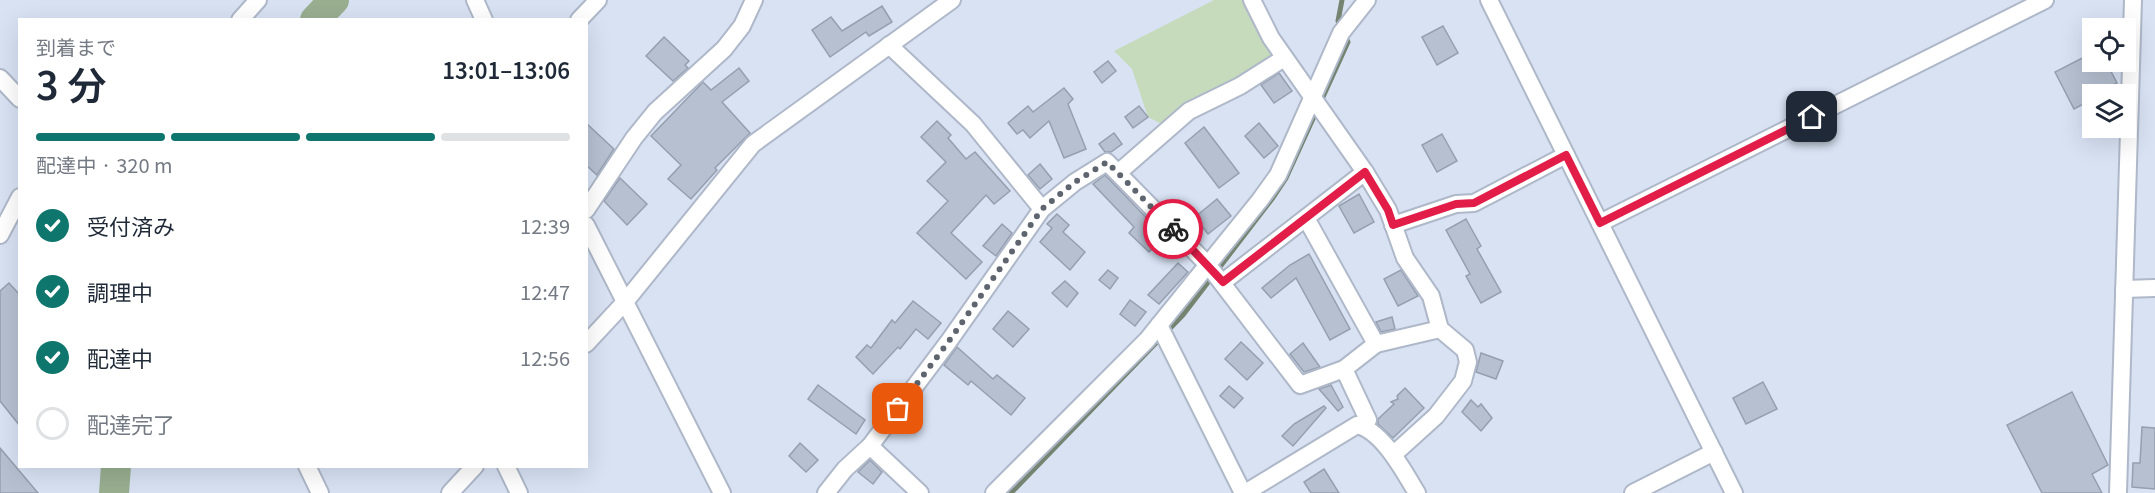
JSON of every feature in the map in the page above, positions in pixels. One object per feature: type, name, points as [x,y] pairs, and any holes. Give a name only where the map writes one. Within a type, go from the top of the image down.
[{"type":"street","points":[[242,18],[258,0]]},
{"type":"street","points":[[475,0],[483,18]]},
{"type":"street","points":[[581,18],[598,0]]},
{"type":"street","points":[[588,207],[634,138],[655,112],[724,49],[742,26],[754,0]]},
{"type":"street","points":[[588,342],[625,302],[753,144],[952,0]]},
{"type":"street","points":[[1252,0],[1270,38],[1311,99],[1365,172],[1388,210],[1405,258],[1431,296],[1440,329],[1465,350],[1468,362],[1463,381],[1436,416],[1394,454]]},
{"type":"street","points":[[994,493],[1147,340],[1278,175],[1341,33],[1367,0]]},
{"type":"street","points":[[1489,0],[1734,493]]},
{"type":"street","points":[[1600,223],[2045,0]]},
{"type":"street","points":[[2118,493],[2133,0]]},
{"type":"street","points":[[889,45],[973,124],[1042,209]]},
{"type":"street","points":[[1118,173],[1189,111],[1240,86],[1284,57]]},
{"type":"street","points":[[0,78],[18,97]]},
{"type":"street","points":[[1393,225],[1456,204],[1474,203],[1566,155]]},
{"type":"street","points":[[826,493],[845,469],[870,446],[949,341],[1042,209],[1075,182],[1107,162],[1223,282],[1300,385],[1344,369],[1376,344],[1440,329]]},
{"type":"street","points":[[1223,282],[1365,172]]},
{"type":"street","points":[[0,235],[18,201]]},
{"type":"street","points":[[1306,218],[1376,344]]},
{"type":"street","points":[[588,229],[722,493]]},
{"type":"street","points":[[2124,289],[2155,288]]},
{"type":"street","points":[[1159,325],[1244,493],[1357,425],[1364,427],[1394,454],[1417,493]]},
{"type":"street","points":[[1344,369],[1368,420],[1364,427]]},
{"type":"street","points":[[870,446],[920,493]]},
{"type":"street","points":[[1633,493],[1714,452]]},
{"type":"street","points":[[308,468],[320,493]]},
{"type":"street","points":[[450,493],[473,468]]},
{"type":"street","points":[[507,468],[519,493]]},
{"type":"green space","points":[[1214,0],[1250,0],[1279,59],[1169,128],[1148,117],[1132,69],[1114,51]]},
{"type":"building","points":[[882,6],[892,22],[869,36],[866,32],[830,57],[812,30],[831,17],[842,31]]},
{"type":"building","points":[[1443,26],[1458,53],[1437,65],[1422,37]]},
{"type":"building","points":[[664,37],[689,61],[685,65],[688,68],[673,81],[646,56]]},
{"type":"building","points":[[2082,58],[2082,72],[2111,72],[2117,83],[2082,84],[2082,105],[2074,109],[2055,72]]},
{"type":"building","points":[[1108,61],[1116,71],[1102,83],[1094,72]]},
{"type":"building","points":[[739,68],[749,81],[722,102],[750,133],[715,168],[717,170],[691,199],[668,179],[681,165],[651,136],[703,82],[711,90]]},
{"type":"building","points":[[1279,73],[1292,91],[1274,103],[1261,85]]},
{"type":"building","points":[[1064,88],[1073,99],[1068,104],[1086,149],[1064,158],[1049,121],[1030,138],[1023,130],[1017,134],[1008,123],[1028,106],[1033,112]]},
{"type":"building","points":[[1139,106],[1148,117],[1133,128],[1125,117]]},
{"type":"building","points":[[937,121],[951,135],[948,138],[966,159],[975,152],[1010,191],[994,204],[986,195],[951,233],[982,262],[966,279],[917,233],[948,201],[927,181],[946,162],[921,137]]},
{"type":"building","points":[[1259,123],[1278,146],[1264,158],[1245,136]]},
{"type":"building","points":[[588,125],[614,149],[597,175],[588,167]]},
{"type":"building","points":[[1204,127],[1239,173],[1219,188],[1185,143]]},
{"type":"building","points":[[1114,133],[1122,144],[1111,152],[1105,152],[1099,144]]},
{"type":"building","points":[[1442,134],[1457,161],[1437,172],[1422,145]]},
{"type":"building","points":[[1040,164],[1052,179],[1040,189],[1028,175]]},
{"type":"building","points":[[1105,175],[1164,236],[1149,252],[1129,233],[1134,227],[1093,184]]},
{"type":"building","points":[[620,178],[647,204],[627,225],[604,201]]},
{"type":"building","points":[[1359,194],[1374,222],[1354,233],[1339,206]]},
{"type":"building","points":[[1217,199],[1231,216],[1208,234],[1195,217]]},
{"type":"building","points":[[1057,214],[1069,225],[1063,232],[1085,252],[1070,270],[1040,242],[1052,228],[1047,224]]},
{"type":"building","points":[[1466,219],[1481,246],[1477,249],[1501,292],[1481,303],[1466,276],[1470,274],[1446,230]]},
{"type":"building","points":[[1002,224],[1012,233],[996,256],[983,246]]},
{"type":"building","points":[[1309,254],[1350,329],[1330,340],[1296,278],[1271,298],[1262,288],[1290,265]]},
{"type":"building","points":[[1178,263],[1188,272],[1159,304],[1148,295]]},
{"type":"building","points":[[1108,270],[1118,278],[1110,289],[1099,280]]},
{"type":"building","points":[[1401,270],[1418,296],[1398,306],[1384,279]]},
{"type":"building","points":[[1065,281],[1078,293],[1067,307],[1052,293]]},
{"type":"building","points":[[9,283],[18,293],[18,424],[0,401],[0,291]]},
{"type":"building","points":[[1130,300],[1146,312],[1135,326],[1120,314]]},
{"type":"building","points":[[913,301],[941,323],[928,339],[916,329],[900,349],[898,347],[873,374],[856,357],[867,345],[871,348],[892,320],[895,323]]},
{"type":"building","points":[[1008,311],[1029,329],[1013,347],[993,329]]},
{"type":"building","points":[[1392,317],[1395,329],[1381,332],[1376,322]]},
{"type":"building","points":[[1241,342],[1263,363],[1247,380],[1225,359]]},
{"type":"building","points":[[1303,343],[1320,367],[1304,372],[1290,354]]},
{"type":"building","points":[[957,347],[993,379],[997,375],[1025,398],[1011,415],[971,381],[968,385],[944,365]]},
{"type":"building","points":[[1481,353],[1503,361],[1496,379],[1476,372]]},
{"type":"building","points":[[1763,382],[1777,409],[1746,424],[1733,398]]},
{"type":"building","points":[[818,385],[865,420],[856,434],[808,399]]},
{"type":"building","points":[[1331,385],[1343,407],[1338,411],[1319,389]]},
{"type":"building","points":[[1229,386],[1243,398],[1234,408],[1220,396]]},
{"type":"building","points":[[1405,388],[1424,408],[1393,438],[1378,424],[1378,419],[1394,404],[1391,402],[1398,399],[1397,396]]},
{"type":"building","points":[[2072,392],[2108,465],[2092,474],[2102,493],[2042,493],[2007,425]]},
{"type":"building","points":[[1471,400],[1478,407],[1481,404],[1492,418],[1481,431],[1462,412]]},
{"type":"building","points":[[1324,406],[1326,408],[1293,446],[1282,436],[1294,424]]},
{"type":"building","points":[[2142,427],[2155,428],[2155,489],[2132,487],[2133,463],[2140,463]]},
{"type":"building","points":[[800,443],[818,460],[806,472],[789,456]]},
{"type":"building","points":[[0,448],[38,493],[0,493]]},
{"type":"building","points":[[870,460],[882,472],[873,484],[858,472]]},
{"type":"building","points":[[1324,469],[1339,493],[1311,493],[1304,482]]},
{"type":"waterway","points":[[317,18],[334,0]]},
{"type":"waterway","points":[[1011,493],[1183,315],[1272,199],[1286,178],[1348,42],[1338,21],[1342,0]]},
{"type":"waterway","points":[[114,493],[116,468]]},
{"type":"way so far","points":[[898,409],[1042,209],[1075,182],[1107,162],[1173,229]]},
{"type":"route","points":[[1173,229],[1223,282],[1365,172],[1388,210],[1393,225],[1456,204],[1474,203],[1566,155],[1600,223],[1812,117]]}]
